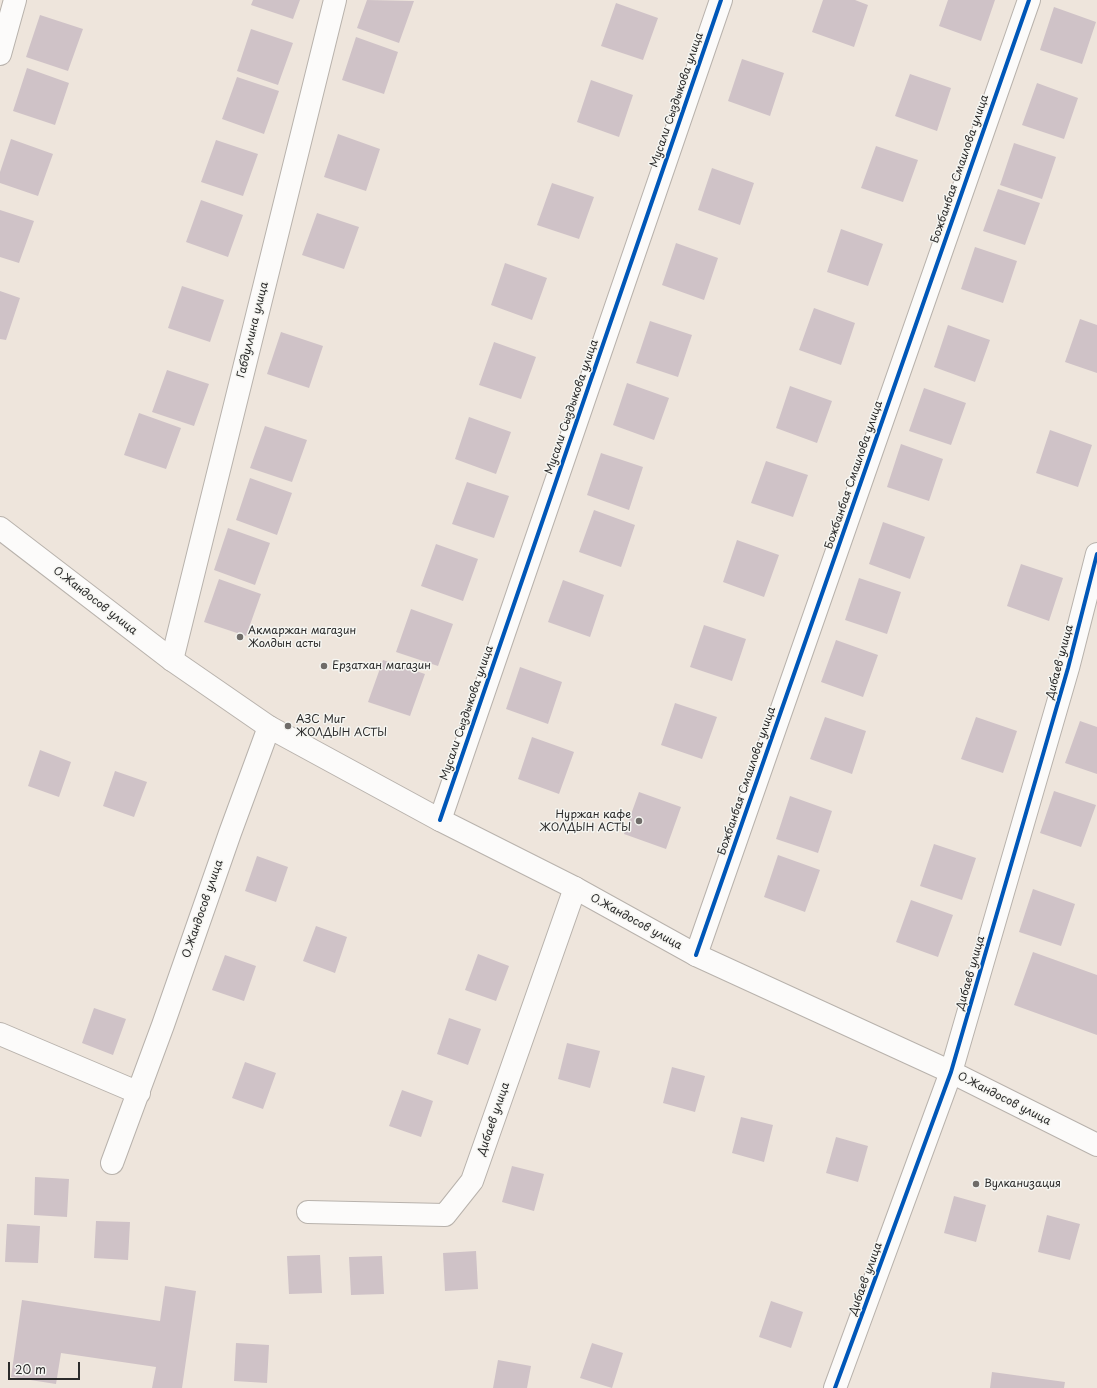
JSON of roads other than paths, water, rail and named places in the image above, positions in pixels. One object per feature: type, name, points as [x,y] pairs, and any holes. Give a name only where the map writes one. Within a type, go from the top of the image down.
[{"type":"street","points":[[0,54],[15,0]]},
{"type":"street","name":"Габдуллина улица","points":[[172,660],[335,0]]},
{"type":"street","name":"Мусали Сыздыкова улица","points":[[440,820],[721,0]]},
{"type":"street","name":"Божбанбая Смаилова улица","points":[[696,955],[1029,0]]},
{"type":"street","name":"О.Жандосов улица","points":[[0,528],[172,660],[269,727],[440,820],[575,888],[696,955],[951,1072],[1097,1145]]},
{"type":"street","name":"Дибаев улица","points":[[835,1388],[951,1072],[1068,668],[1097,554]]},
{"type":"street","name":"О.Жандосов улица","points":[[112,1163],[164,1026],[230,833],[269,727]]},
{"type":"street","name":"Дибаев улица","points":[[308,1212],[445,1215],[472,1182],[575,888]]},
{"type":"street","points":[[0,1034],[138,1093]]},
{"type":"place","name":"Акмаржан магазин Жолдын асты","points":[[240,637]]},
{"type":"place","name":"Ерзатхан магазин","points":[[324,666]]},
{"type":"place","name":"АЗС Миг ЖОЛДЫН АСТЫ","points":[[288,726]]},
{"type":"place","name":"Нуржан кафе ЖОЛДЫН АСТЫ","points":[[639,821]]},
{"type":"place","name":"Вулканизация","points":[[976,1184]]}]
